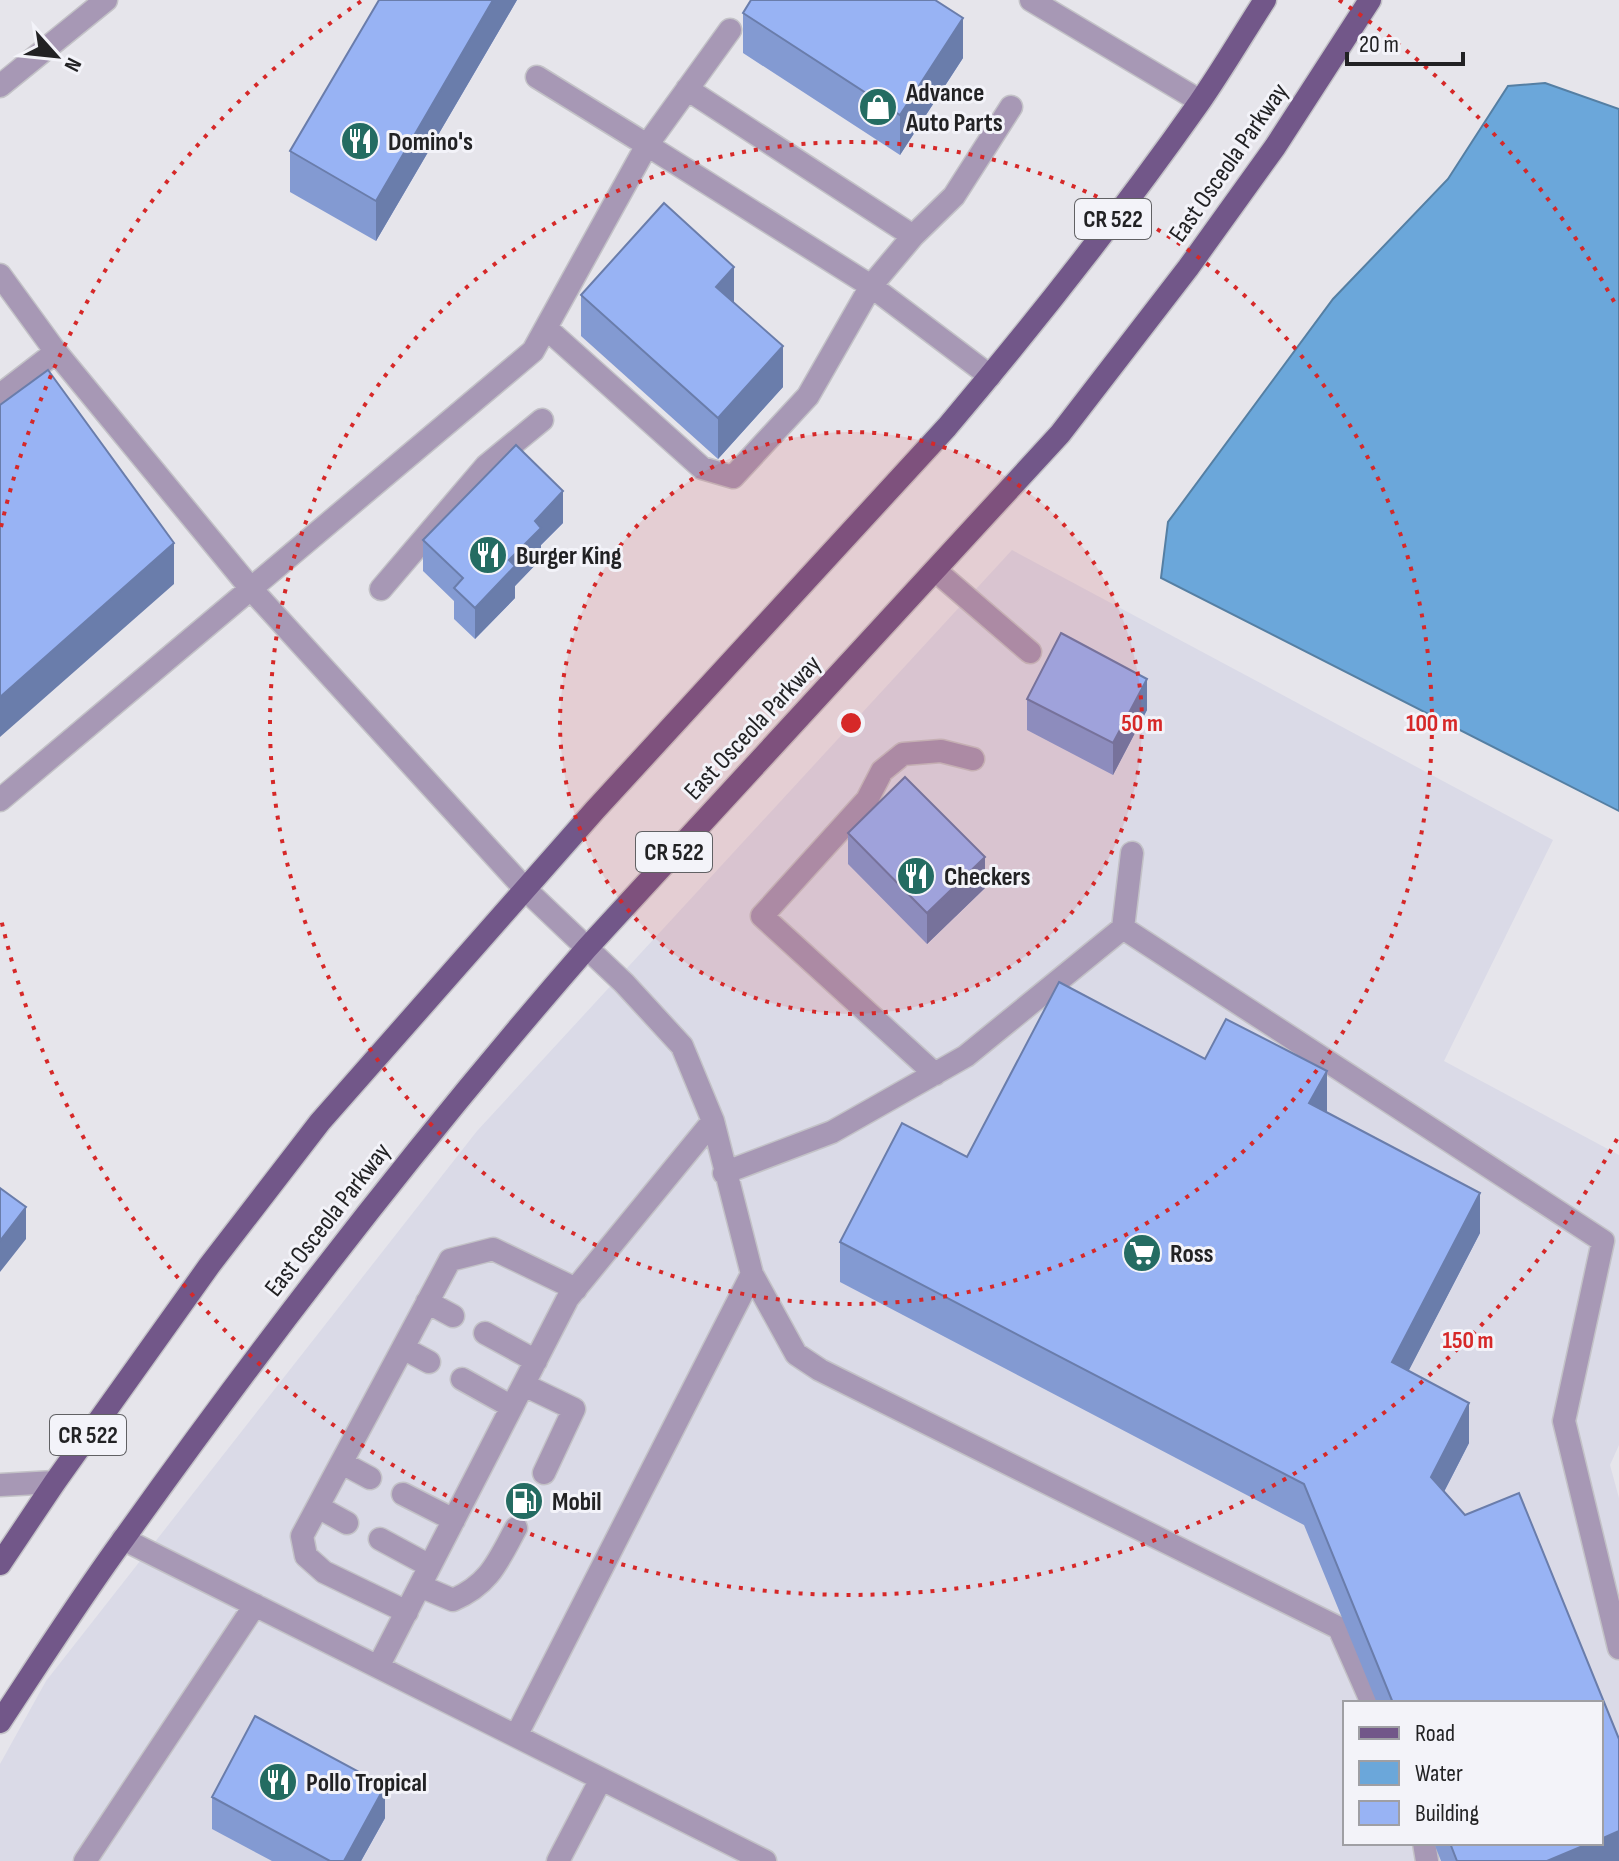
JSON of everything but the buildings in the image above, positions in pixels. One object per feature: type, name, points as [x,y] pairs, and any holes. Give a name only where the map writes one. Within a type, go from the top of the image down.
[{"type":"main road","name":"CR 522","points":[[0,1564],[209,1266],[320,1122],[595,810],[947,427],[990,376],[1200,101],[1265,0]]},
{"type":"main road","name":"East Osceola Parkway","points":[[0,1722],[123,1539],[256,1356],[392,1181],[519,1025],[587,948],[1060,434],[1188,268],[1275,147],[1370,0]]},
{"type":"street","points":[[0,86],[106,0]]},
{"type":"street","points":[[1031,0],[1200,101]]},
{"type":"street","points":[[0,800],[533,351],[647,145],[730,30]]},
{"type":"street","points":[[537,77],[871,286],[990,376]]},
{"type":"street","points":[[687,89],[913,236]]},
{"type":"street","points":[[546,328],[702,468],[733,477],[808,396],[871,286],[913,236],[954,196],[1011,107]]},
{"type":"street","points":[[0,275],[56,352],[252,590],[526,890],[624,983],[682,1046],[713,1121],[752,1274],[796,1354],[820,1370],[1339,1628],[1371,1701]]},
{"type":"street","points":[[0,395],[56,352]]},
{"type":"street","points":[[381,589],[486,466],[542,420]]},
{"type":"street","points":[[936,571],[1030,652]]},
{"type":"street","points":[[935,1074],[762,916],[867,800],[882,771],[903,754],[941,751],[973,759]]},
{"type":"street","points":[[724,1173],[832,1132],[966,1056],[1123,928],[1132,853]]},
{"type":"street","points":[[1123,928],[1603,1241],[1564,1421],[1619,1648]]},
{"type":"street","points":[[378,1667],[568,1298],[713,1121]]},
{"type":"street","points":[[407,1612],[324,1572],[306,1556],[302,1536],[450,1260],[493,1249],[576,1289]]},
{"type":"street","points":[[516,1736],[752,1274]]},
{"type":"street","points":[[427,1302],[453,1316]]},
{"type":"street","points":[[485,1333],[536,1361]]},
{"type":"street","points":[[403,1348],[429,1362]]},
{"type":"street","points":[[462,1379],[512,1407]]},
{"type":"street","points":[[524,1385],[574,1409],[544,1473]]},
{"type":"street","points":[[342,1463],[370,1478]]},
{"type":"street","points":[[0,1485],[55,1482]]},
{"type":"street","points":[[403,1494],[454,1520]]},
{"type":"street","points":[[318,1507],[347,1523]]},
{"type":"street","points":[[380,1539],[453,1600],[474,1591],[492,1572],[516,1528]]},
{"type":"street","points":[[123,1539],[765,1861]]},
{"type":"street","points":[[85,1861],[255,1605]]},
{"type":"street","points":[[558,1861],[601,1779]]},
{"type":"shaded area","points":[[1012,550],[1553,840],[1444,1061],[1619,1155],[1619,1445],[1610,1465],[1619,1498],[1619,1861],[0,1861],[0,1764],[46,1681],[477,1131]]},
{"type":"water","points":[[1545,83],[1619,109],[1619,811],[1161,578],[1168,522],[1333,299],[1448,179],[1508,86]]},
{"type":"place","name":"Advance Auto Parts","points":[[878,107]]},
{"type":"place","name":"Domino's","points":[[360,141]]},
{"type":"place","name":"Burger King","points":[[488,555]]},
{"type":"place","name":"Checkers","points":[[916,876]]},
{"type":"place","name":"Ross","points":[[1142,1253]]},
{"type":"place","name":"Mobil","points":[[524,1501]]},
{"type":"place","name":"Pollo Tropical","points":[[278,1782]]}]
